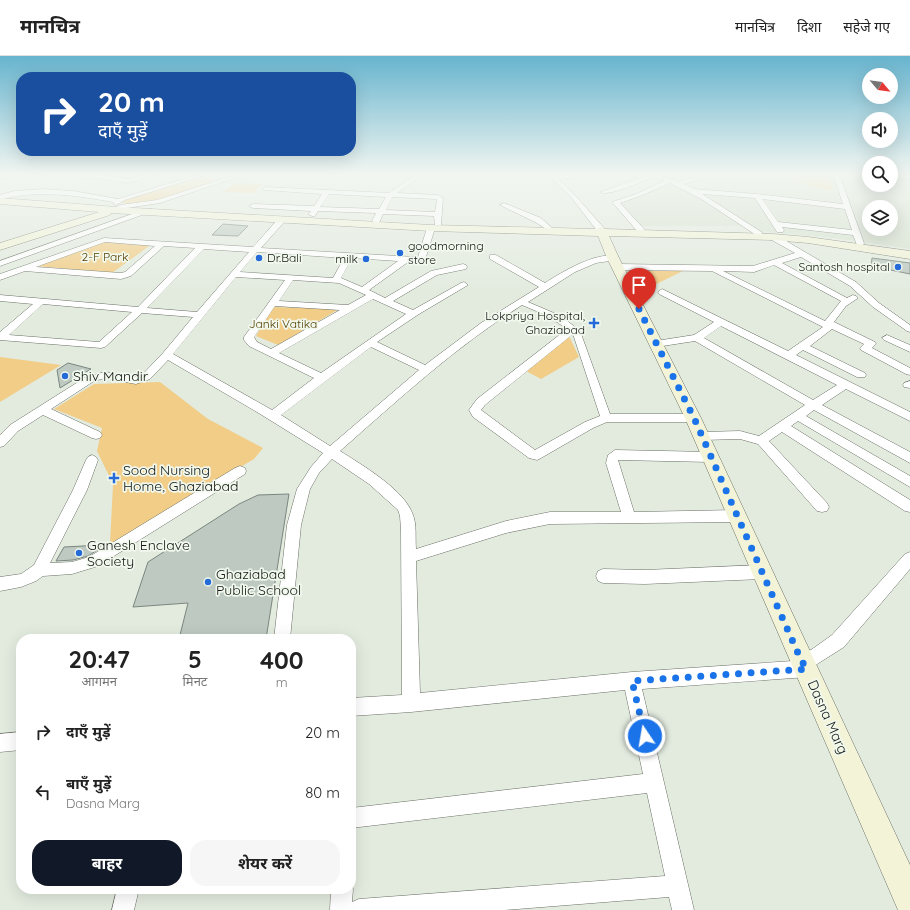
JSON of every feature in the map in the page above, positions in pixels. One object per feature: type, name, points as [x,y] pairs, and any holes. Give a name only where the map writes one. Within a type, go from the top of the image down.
[{"type":"street","points":[[0,242],[94,214]]},
{"type":"street","points":[[0,247],[97,214]]},
{"type":"street","points":[[0,264],[134,214]]},
{"type":"street","points":[[214,214],[282,220],[436,222],[602,231],[641,230],[759,233],[910,255]]},
{"type":"street","points":[[312,214],[602,231],[858,238]]},
{"type":"street","points":[[0,277],[104,240],[254,251],[416,260],[422,258],[438,214]]},
{"type":"street","points":[[524,214],[538,220],[548,228]]},
{"type":"street","points":[[588,214],[602,231]]},
{"type":"street","points":[[626,214],[641,230]]},
{"type":"street","points":[[729,214],[759,233]]},
{"type":"street","points":[[768,214],[775,224],[778,236],[802,254],[853,284],[885,312],[910,329]]},
{"type":"street","points":[[849,214],[858,238]]},
{"type":"street","points":[[2,438],[14,428],[97,376],[111,375],[136,381],[142,380],[146,377],[167,355],[233,274],[282,220]]},
{"type":"street","points":[[775,224],[858,238],[910,250]]},
{"type":"street","name":"Dasna Marg","points":[[602,231],[615,262],[694,418],[910,901]]},
{"type":"street","points":[[22,269],[121,276],[130,272],[162,244]]},
{"type":"street","points":[[42,302],[0,337],[101,345],[140,310],[201,247]]},
{"type":"street","points":[[283,634],[294,525],[304,489],[315,470],[331,452],[427,370],[484,325],[558,277],[585,264],[615,262],[711,269],[754,269],[802,254]]},
{"type":"street","points":[[336,280],[349,256]]},
{"type":"street","points":[[493,257],[544,286]]},
{"type":"street","points":[[363,290],[407,259]]},
{"type":"street","points":[[776,263],[847,301]]},
{"type":"street","points":[[386,301],[434,273],[464,267]]},
{"type":"street","points":[[711,269],[871,344],[865,348],[910,372]]},
{"type":"street","points":[[233,274],[336,280],[346,282],[414,314]]},
{"type":"street","points":[[291,277],[249,340],[253,344],[322,378]]},
{"type":"street","points":[[273,415],[371,343],[444,294],[464,285]]},
{"type":"street","points":[[662,292],[910,417]]},
{"type":"street","points":[[790,356],[827,329],[827,324],[847,301],[864,293]]},
{"type":"street","points":[[271,353],[373,295]]},
{"type":"street","points":[[0,298],[200,315]]},
{"type":"street","points":[[521,302],[557,318],[573,329],[581,343],[606,418]]},
{"type":"street","points":[[273,303],[350,308]]},
{"type":"street","points":[[656,344],[697,338],[721,321]]},
{"type":"street","points":[[573,329],[481,402],[475,410],[477,414],[532,455],[541,453],[589,425],[606,418],[694,418]]},
{"type":"street","points":[[697,338],[815,406],[910,458]]},
{"type":"street","points":[[887,338],[910,350]]},
{"type":"street","points":[[371,343],[427,370]]},
{"type":"street","points":[[803,346],[861,375]]},
{"type":"street","points":[[167,355],[273,415],[331,452],[351,465],[403,507],[407,516],[411,703]]},
{"type":"street","points":[[702,436],[738,435],[761,440],[815,406],[846,384]]},
{"type":"street","points":[[42,410],[96,434]]},
{"type":"street","points":[[798,416],[910,482]]},
{"type":"street","points":[[783,427],[910,507]]},
{"type":"street","points":[[853,449],[870,436]]},
{"type":"street","points":[[761,440],[822,507]]},
{"type":"street","points":[[629,517],[612,463],[612,458],[615,455],[711,457]]},
{"type":"street","points":[[0,584],[28,579],[39,570],[80,490],[92,460]]},
{"type":"street","points":[[39,570],[72,568],[93,562],[240,471]]},
{"type":"street","points":[[408,557],[528,522],[550,518],[738,516]]},
{"type":"street","points":[[356,707],[411,703],[804,665],[838,641],[910,558]]},
{"type":"street","points":[[603,576],[646,577],[762,572]]},
{"type":"street","points":[[632,681],[683,910]]},
{"type":"street","points":[[0,743],[16,741]]},
{"type":"street","points":[[356,817],[655,782]]},
{"type":"street","points":[[358,910],[678,886]]},
{"type":"street","points":[[123,910],[127,894]]},
{"type":"street","points":[[341,910],[342,894]]},
{"type":"shaded area","points":[[627,214],[726,214],[746,226],[638,226]]},
{"type":"shaded area","points":[[733,214],[862,214],[862,236],[898,236],[898,214],[910,214],[910,249],[834,238],[758,231]]},
{"type":"green space","name":"2-F Park","points":[[102,241],[152,244],[112,273],[35,266]]},
{"type":"green space","points":[[634,268],[685,270],[644,290]]},
{"type":"green space","name":"Janki Vatika","points":[[273,307],[339,309],[278,345],[256,336]]},
{"type":"green space","points":[[569,336],[579,357],[541,379],[526,371]]},
{"type":"green space","points":[[0,357],[61,365],[0,402]]},
{"type":"green space","points":[[160,382],[208,419],[263,448],[254,459],[110,544],[113,484],[97,451],[102,428],[54,409],[94,384]]},
{"type":"building","points":[[223,224],[248,226],[238,236],[212,235]]},
{"type":"building","name":"Santosh hospital","points":[[872,258],[910,263],[910,274],[871,266]]},
{"type":"building","name":"Shiv Mandir","points":[[68,363],[91,369],[60,388],[57,370]]},
{"type":"building","name":"Ghaziabad Public School","points":[[289,494],[267,634],[180,634],[188,603],[133,607],[148,562],[239,504],[258,495]]},
{"type":"building","name":"Ganesh Enclave Society","points":[[101,545],[99,549],[88,556],[73,560],[56,561],[64,547]]},
{"type":"place","name":"goodmorning store","points":[[400,253]]},
{"type":"place","name":"Dr.Bali","points":[[259,258]]},
{"type":"place","name":"milk","points":[[366,259]]},
{"type":"place","name":"Santosh hospital","points":[[898,267]]},
{"type":"place","name":"Lokpriya Hospital, Ghaziabad","points":[[594,323]]},
{"type":"place","name":"Shiv Mandir","points":[[65,376]]},
{"type":"place","name":"Sood Nursing Home, Ghaziabad","points":[[114,478]]},
{"type":"place","name":"Ganesh Enclave Society","points":[[79,553]]},
{"type":"place","name":"Ghaziabad Public School","points":[[208,582]]},
{"type":"route","points":[[639,309],[694,418],[801,660],[807,669],[632,681],[645,736]]}]
